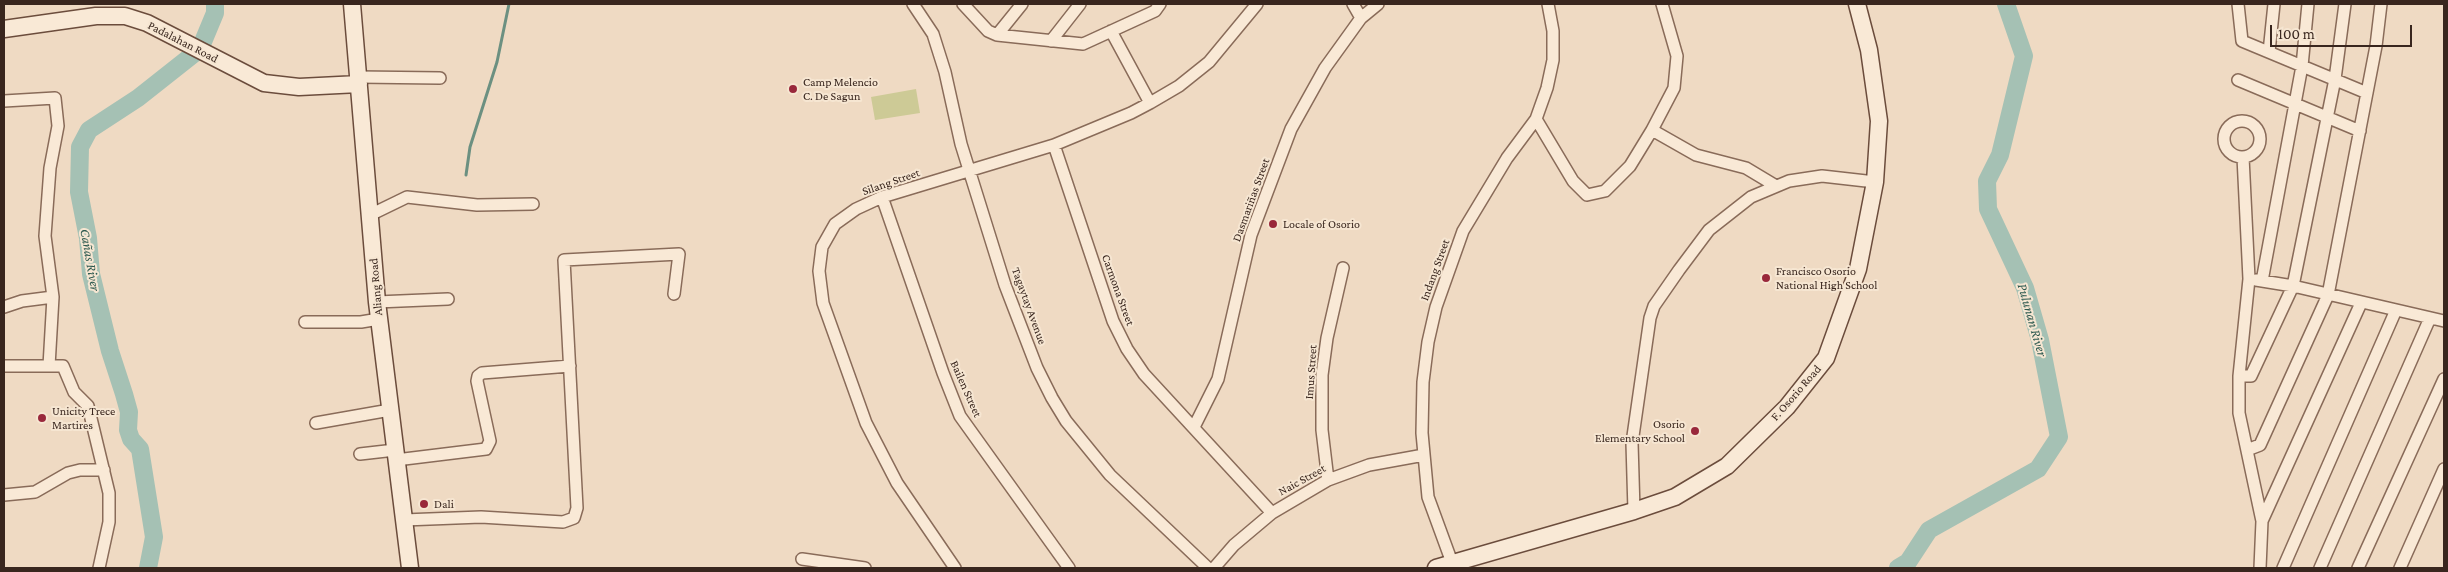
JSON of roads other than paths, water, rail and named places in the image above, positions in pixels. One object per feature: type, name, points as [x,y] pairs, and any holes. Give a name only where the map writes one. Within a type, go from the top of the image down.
[{"type":"street","name":"Aliang Road","points":[[352,4],[377,302],[410,568]]},
{"type":"street","name":"Tagaytay Avenue","points":[[913,4],[933,34],[945,72],[952,111],[969,172],[1005,285],[1037,368],[1066,421],[1110,475],[1208,568]]},
{"type":"street","points":[[965,4],[988,31],[997,35],[1083,44],[1155,10],[1160,4]]},
{"type":"street","points":[[997,35],[1022,4]]},
{"type":"street","points":[[1051,41],[1080,4]]},
{"type":"street","name":"Silang Street","points":[[955,568],[897,483],[866,423],[824,303],[819,271],[822,247],[834,224],[856,209],[882,197],[1054,145],[1131,113],[1179,86],[1208,62],[1257,4]]},
{"type":"street","points":[[1353,4],[1361,18]]},
{"type":"street","name":"Dasmariñas Street","points":[[1194,427],[1218,379],[1251,236],[1291,129],[1325,68],[1361,18],[1378,4]]},
{"type":"street","name":"Indang Street","points":[[1454,566],[1428,497],[1422,433],[1423,382],[1428,342],[1441,291],[1463,231],[1507,158],[1536,120],[1547,88],[1553,60],[1553,31],[1548,4]]},
{"type":"street","points":[[1536,120],[1573,181],[1587,195],[1605,191],[1630,166],[1674,88],[1677,56],[1662,4]]},
{"type":"street","name":"F. Osorio Road","points":[[1436,568],[1454,566],[1675,497],[1727,466],[1787,407],[1826,358],[1858,269],[1875,182],[1879,121],[1869,50],[1857,4]]},
{"type":"street","points":[[2238,4],[2242,41],[2367,93]]},
{"type":"street","points":[[2269,52],[2274,4]]},
{"type":"street","points":[[2262,281],[2302,66],[2308,4]]},
{"type":"street","points":[[2239,376],[2251,376],[2293,286],[2328,118],[2345,4]]},
{"type":"street","points":[[2247,450],[2260,445],[2328,295],[2376,46],[2381,4]]},
{"type":"street","name":"Padalahan Road","points":[[4,28],[106,15],[128,16],[147,23],[259,82],[298,87],[358,80]]},
{"type":"street","points":[[1111,31],[1150,103]]},
{"type":"street","points":[[358,80],[440,78]]},
{"type":"street","points":[[2238,80],[2360,131]]},
{"type":"street","points":[[4,100],[55,98],[58,126],[50,168],[45,236],[53,297],[49,366]]},
{"type":"street","points":[[1652,130],[1696,155],[1746,168],[1776,186]]},
{"type":"street","name":"Carmona Street","points":[[1054,145],[1113,321],[1144,374],[1272,513]]},
{"type":"street","points":[[2243,157],[2249,279],[2239,376],[2240,413],[2262,521],[2260,568]]},
{"type":"street","points":[[1634,511],[1632,443],[1650,318],[1654,306],[1709,230],[1751,197],[1789,181],[1822,176],[1875,182]]},
{"type":"street","points":[[370,215],[407,196],[476,204],[533,204]]},
{"type":"street","name":"Bailen Street","points":[[882,197],[943,373],[960,416],[1069,568]]},
{"type":"street","points":[[404,520],[481,517],[563,522],[574,518],[578,508],[564,260],[679,254],[674,294]]},
{"type":"street","name":"Imus Street","points":[[1328,480],[1322,430],[1322,375],[1327,338],[1344,268]]},
{"type":"street","points":[[2249,279],[2293,286],[2444,321]]},
{"type":"street","points":[[4,307],[22,301],[53,297]]},
{"type":"street","points":[[377,302],[448,299]]},
{"type":"street","points":[[2262,521],[2361,303]]},
{"type":"street","points":[[2283,568],[2396,310]]},
{"type":"street","points":[[2320,568],[2430,318]]},
{"type":"street","points":[[305,322],[361,322],[379,319]]},
{"type":"street","points":[[4,366],[63,366],[74,392],[88,406],[109,493],[109,522],[99,568]]},
{"type":"street","points":[[360,454],[396,455],[486,449],[490,441],[477,381],[478,376],[482,373],[570,366]]},
{"type":"street","points":[[2358,568],[2444,379]]},
{"type":"street","points":[[316,423],[390,410]]},
{"type":"street","name":"Naic Street","points":[[1214,568],[1234,545],[1272,513],[1328,480],[1369,465],[1424,455]]},
{"type":"street","points":[[2400,568],[2444,469]]},
{"type":"street","points":[[4,494],[35,492],[68,473],[80,470],[104,470]]},
{"type":"street","points":[[802,559],[865,568]]},
{"type":"waterway","name":"Cañas River","points":[[148,568],[154,537],[140,449],[131,439],[128,430],[129,412],[110,351],[91,274],[88,238],[79,192],[80,147],[89,130],[138,98],[200,49],[215,13],[215,4]]},
{"type":"waterway","points":[[466,175],[470,147],[497,62],[509,4]]},
{"type":"waterway","name":"Pulunan River","points":[[1898,568],[1908,562],[1929,530],[2038,469],[2059,437],[2040,340],[2025,288],[1988,209],[1987,181],[2000,155],[2024,56],[2006,4]]},
{"type":"place","name":"Camp Melencio C. De Sagun","points":[[793,89]]},
{"type":"place","name":"Locale of Osorio","points":[[1273,224]]},
{"type":"place","name":"Francisco Osorio National High School","points":[[1766,278]]},
{"type":"place","name":"Unicity Trece Martires","points":[[42,418]]},
{"type":"place","name":"Osorio Elementary School","points":[[1695,431]]},
{"type":"place","name":"Dali","points":[[424,504]]}]
